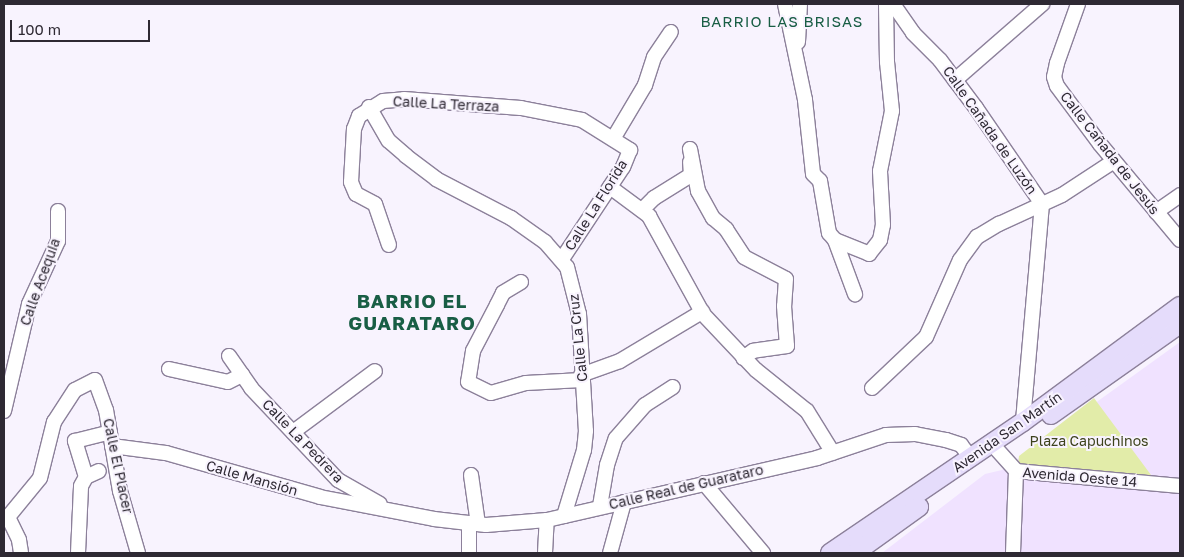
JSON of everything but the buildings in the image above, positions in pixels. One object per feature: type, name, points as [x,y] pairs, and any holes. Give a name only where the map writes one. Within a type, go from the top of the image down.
[{"type":"main road","name":"Avenida San Martín","points":[[830,553],[970,458],[995,447],[1023,422],[1180,306]]},
{"type":"main road","name":"Avenida San Martín","points":[[854,553],[995,447],[1180,324]]},
{"type":"street","points":[[785,4],[807,113],[813,174],[820,181],[829,233],[835,240],[855,294]]},
{"type":"street","points":[[797,58],[800,4]]},
{"type":"street","points":[[835,240],[869,254],[880,240],[883,225],[880,171],[892,111],[887,62],[886,4]]},
{"type":"street","name":"Calle Cañada de Luzón","points":[[893,4],[913,33],[955,80],[1042,204],[1023,422]]},
{"type":"street","points":[[955,80],[1042,4]]},
{"type":"street","name":"Calle Cañada de Jesús","points":[[1078,4],[1054,77],[1062,93],[1180,240]]},
{"type":"street","points":[[613,139],[645,85],[654,57],[671,32]]},
{"type":"street","name":"Calle La Terraza","points":[[369,107],[382,101],[404,99],[521,108],[582,120],[630,150]]},
{"type":"street","points":[[369,107],[356,121],[350,172],[356,194],[375,204],[390,245]]},
{"type":"street","name":"Calle La Cruz","points":[[369,107],[389,141],[417,165],[436,179],[505,214],[545,242],[562,259],[571,277],[577,302],[586,439],[564,516]]},
{"type":"street","name":"Calle La Florida","points":[[562,259],[610,187],[630,150]]},
{"type":"street","points":[[642,210],[654,198],[691,175],[691,153],[702,200],[713,218],[726,229],[744,257],[786,279],[784,306],[787,346],[753,351],[743,358]]},
{"type":"street","points":[[872,388],[926,337],[960,260],[977,238],[1042,204],[1114,160]]},
{"type":"street","points":[[610,187],[642,210],[655,226],[702,312],[743,358],[807,411],[833,453]]},
{"type":"street","points":[[1156,212],[1180,195]]},
{"type":"street","name":"Calle Acequia","points":[[4,411],[29,304],[58,241],[58,211]]},
{"type":"street","points":[[521,282],[503,293],[473,351],[468,382],[491,393],[526,383],[582,377],[620,361],[702,312]]},
{"type":"street","name":"Calle La Pedrera","points":[[229,356],[242,376],[338,480],[391,511]]},
{"type":"street","points":[[169,369],[228,382],[242,376]]},
{"type":"street","points":[[293,432],[375,371]]},
{"type":"street","name":"Calle El Placer","points":[[6,517],[40,478],[54,422],[75,390],[95,380],[106,410],[120,491],[138,553]]},
{"type":"street","points":[[600,506],[607,465],[616,438],[645,405],[673,386]]},
{"type":"street","name":"Calle Real de Guarataro","points":[[391,511],[474,524],[547,520],[600,506],[833,453],[886,434],[915,434],[960,445],[970,458]]},
{"type":"street","points":[[78,553],[80,494],[86,478],[75,441],[111,439]]},
{"type":"street","name":"Calle Mansión","points":[[111,439],[166,453],[286,489],[391,511]]},
{"type":"street","name":"Avenida Oeste 14","points":[[995,447],[1016,471],[1180,486]]},
{"type":"street","points":[[86,478],[99,471]]},
{"type":"street","points":[[1013,553],[1016,471]]},
{"type":"street","points":[[469,553],[474,524],[471,475]]},
{"type":"street","points":[[704,483],[762,553]]},
{"type":"street","points":[[610,553],[624,502]]},
{"type":"street","points":[[6,517],[19,540],[21,553]]},
{"type":"street","points":[[545,553],[547,520]]},
{"type":"shaded area","points":[[1180,342],[1180,553],[882,553],[985,474],[1002,470]]},
{"type":"green space","name":"Plaza Capuchinos","points":[[1094,398],[1154,479],[1018,465],[1019,456]]},
{"type":"district","name":"BARRIO LAS BRISAS","points":[[782,22]]},
{"type":"district","name":"BARRIO EL GUARATARO","points":[[412,312]]}]
